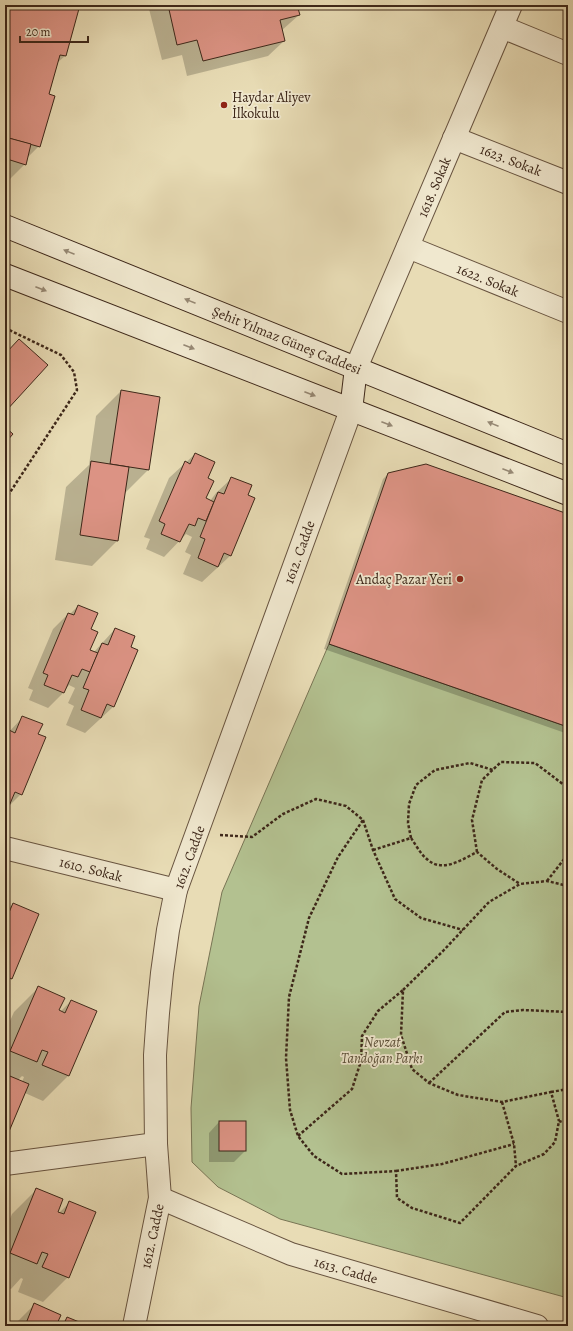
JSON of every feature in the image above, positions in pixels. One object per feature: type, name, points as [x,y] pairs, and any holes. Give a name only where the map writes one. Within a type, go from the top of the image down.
[{"type":"street","name":"1618. Sokak","points":[[356,368],[511,5]]},
{"type":"street","points":[[502,26],[568,54]]},
{"type":"street","name":"1623. Sokak","points":[[454,138],[568,183]]},
{"type":"street","name":"Şehit Yılmaz Güneş Caddesi","points":[[5,226],[568,454]]},
{"type":"street","name":"1622. Sokak","points":[[408,247],[568,312]]},
{"type":"street","points":[[5,275],[568,494]]},
{"type":"street","name":"1612. Cadde","points":[[134,1326],[160,1198],[156,1144],[156,1055],[158,1013],[168,930],[176,890],[198,834],[351,410],[356,368]]},
{"type":"street","name":"1610. Sokak","points":[[5,848],[176,890]]},
{"type":"street","points":[[5,1164],[156,1144]]},
{"type":"street","name":"1613. Cadde","points":[[160,1198],[291,1254],[537,1326]]},
{"type":"path","points":[[5,328],[60,355],[74,372],[77,390],[5,500]]},
{"type":"path","points":[[520,884],[497,869],[477,852],[472,820],[482,780],[502,762],[535,763],[568,788]]},
{"type":"path","points":[[477,852],[452,864],[440,865],[428,861],[411,838],[408,823],[409,804],[416,785],[435,770],[470,763],[493,770]]},
{"type":"path","points":[[198,834],[252,837],[283,814],[316,800],[346,806],[363,820],[373,850],[395,899],[421,918],[463,930]]},
{"type":"path","points":[[363,820],[338,857],[309,918],[289,997],[286,1058],[290,1110],[298,1136],[314,1156],[342,1174],[396,1171],[442,1164],[514,1144]]},
{"type":"path","points":[[373,850],[411,838]]},
{"type":"path","points":[[547,881],[568,854]]},
{"type":"path","points":[[298,1136],[352,1089],[361,1061],[362,1036],[378,1011],[403,990],[489,902],[520,884],[547,881],[568,886]]},
{"type":"path","points":[[403,990],[401,1035],[412,1068],[429,1083],[458,1095],[502,1102],[568,1089]]},
{"type":"path","points":[[429,1083],[504,1012],[523,1010],[568,1012]]},
{"type":"path","points":[[396,1171],[397,1198],[412,1208],[460,1223],[516,1166],[544,1154],[554,1142],[559,1121],[551,1092]]},
{"type":"path","points":[[502,1102],[514,1144],[516,1166]]},
{"type":"path","points":[[559,1121],[568,1124]]},
{"type":"green space","name":"Nevzat Tandoğan Parkı","points":[[329,644],[568,727],[568,1298],[280,1219],[218,1187],[192,1162],[191,1108],[199,1006],[222,892]]},
{"type":"building","points":[[5,5],[80,5],[66,56],[60,55],[49,94],[55,96],[40,147],[5,137]]},
{"type":"building","points":[[168,5],[297,5],[300,15],[280,20],[285,41],[203,61],[197,40],[177,45]]},
{"type":"building","points":[[5,137],[31,144],[26,165],[7,159],[5,165]]},
{"type":"building","points":[[19,339],[48,365],[5,412],[5,354]]},
{"type":"building","points":[[121,390],[160,397],[149,470],[110,464]]},
{"type":"building","points":[[5,427],[13,434],[5,443]]},
{"type":"building","points":[[195,453],[215,462],[208,478],[214,481],[206,498],[214,502],[206,521],[198,518],[195,526],[189,524],[180,542],[161,534],[165,524],[159,521],[185,461],[190,464]]},
{"type":"building","points":[[91,461],[129,467],[118,541],[80,535]]},
{"type":"building","name":"Andaç Pazar Yeri","points":[[426,464],[568,514],[568,727],[329,644],[388,473]]},
{"type":"building","points":[[231,477],[252,485],[248,495],[255,498],[231,556],[224,553],[218,567],[198,558],[205,539],[200,537],[218,492],[224,494]]},
{"type":"building","points":[[78,605],[98,613],[91,629],[98,632],[90,650],[98,653],[90,672],[82,669],[78,677],[72,675],[64,693],[44,685],[48,675],[43,673],[68,613],[74,615]]},
{"type":"building","points":[[115,628],[135,636],[131,647],[138,650],[114,707],[107,704],[101,718],[81,710],[89,690],[83,688],[102,643],[108,645]]},
{"type":"building","points":[[22,716],[43,724],[38,734],[46,737],[22,795],[15,792],[9,806],[5,804],[5,741],[9,730],[15,733]]},
{"type":"building","points":[[13,903],[39,914],[12,979],[5,976],[5,914],[8,915]]},
{"type":"building","points":[[38,986],[65,998],[59,1010],[65,1013],[71,1000],[97,1011],[69,1076],[42,1065],[48,1052],[42,1050],[37,1062],[10,1051]]},
{"type":"building","points":[[5,1074],[29,1084],[5,1141]]},
{"type":"building","points":[[219,1121],[246,1121],[246,1151],[219,1151]]},
{"type":"building","points":[[36,1188],[63,1199],[58,1212],[64,1214],[69,1201],[96,1212],[69,1278],[42,1267],[48,1254],[42,1252],[37,1264],[10,1253]]},
{"type":"building","points":[[34,1303],[61,1315],[56,1326],[25,1326]]},
{"type":"building","points":[[67,1317],[89,1326],[63,1326]]},
{"type":"place","name":"Haydar Aliyev İlkokulu","points":[[224,105]]},
{"type":"place","name":"Andaç Pazar Yeri","points":[[460,579]]}]
